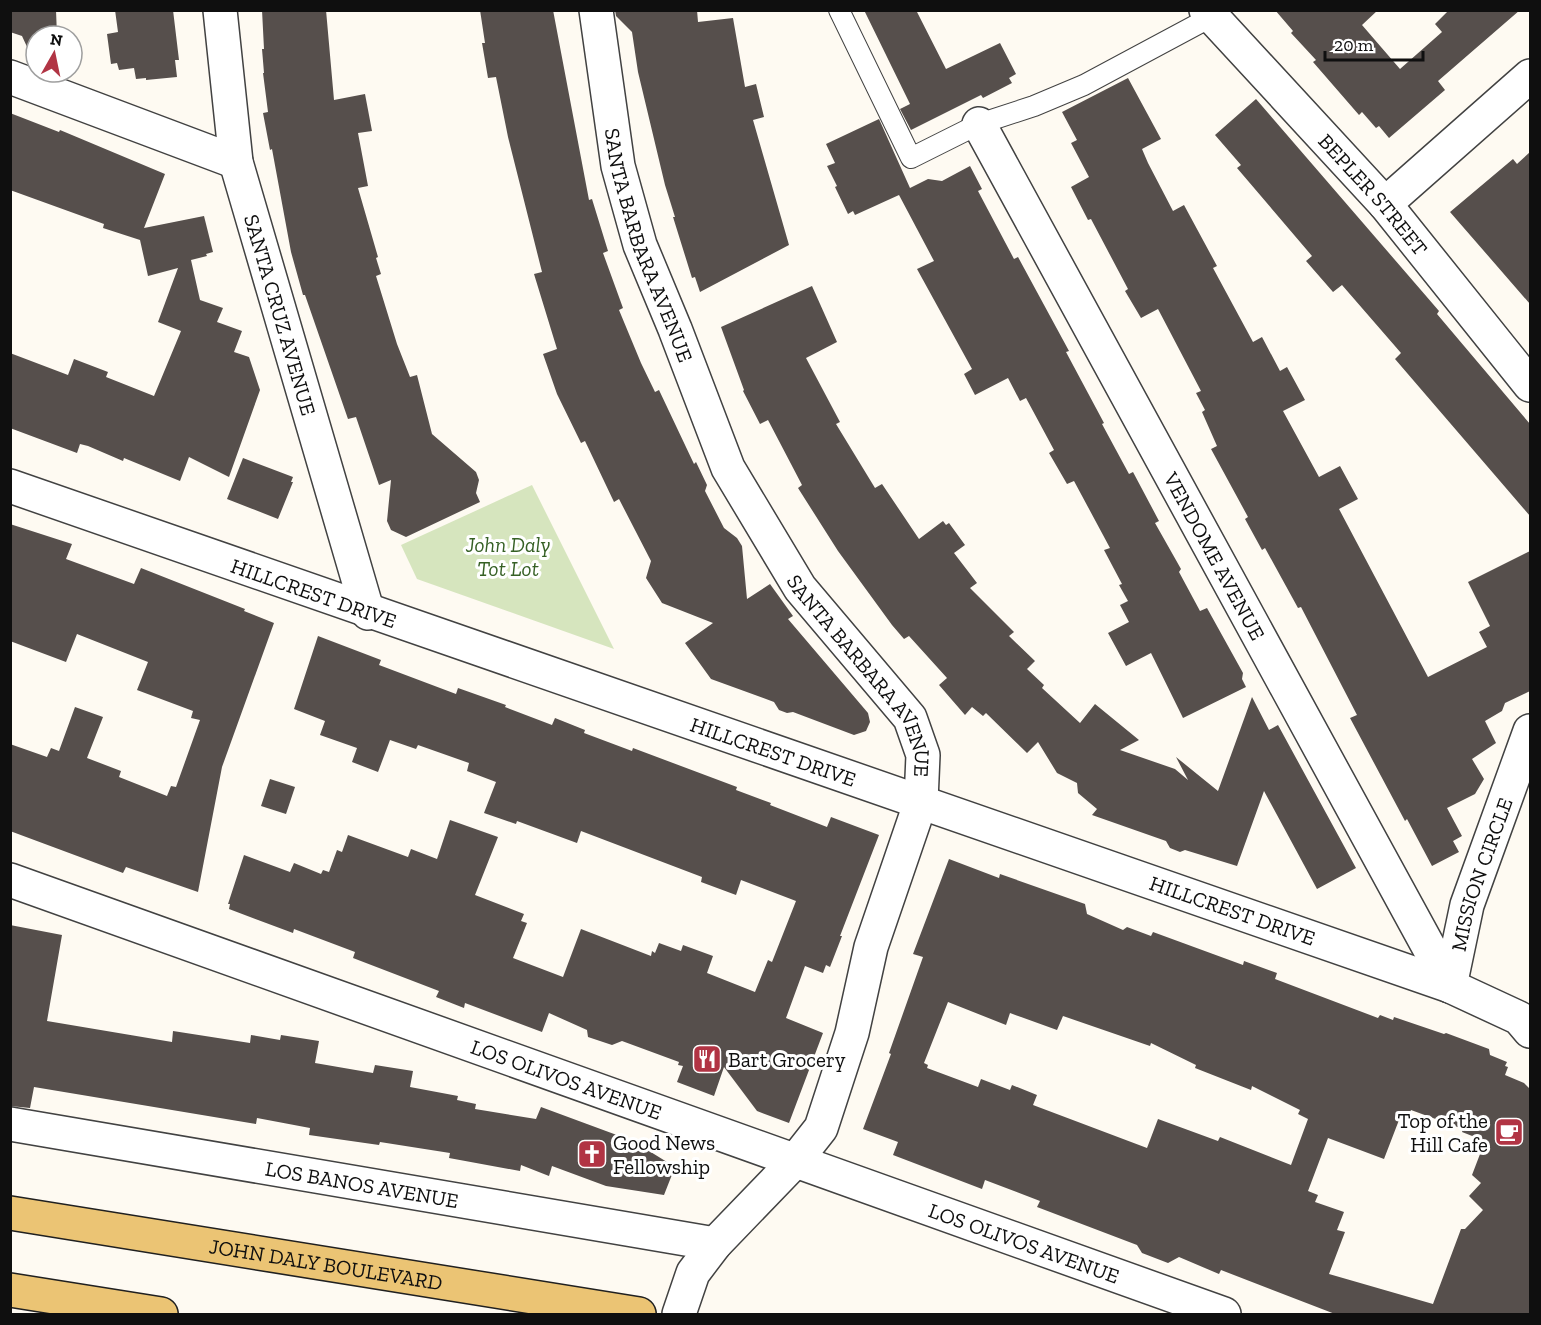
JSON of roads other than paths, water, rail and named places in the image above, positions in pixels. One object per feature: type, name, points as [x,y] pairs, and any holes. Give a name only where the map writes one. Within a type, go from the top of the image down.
[{"type":"main road","name":"JOHN DALY BOULEVARD","points":[[10,1213],[639,1314]]},
{"type":"main road","points":[[10,1290],[161,1314]]},
{"type":"street","name":"SANTA CRUZ AVENUE","points":[[220,10],[236,162],[368,613]]},
{"type":"street","name":"SANTA BARBARA AVENUE","points":[[596,10],[618,166],[640,244],[728,468],[800,588],[910,718],[923,755],[921,801],[871,947],[852,1033],[821,1128],[795,1161],[714,1244],[693,1273],[679,1314]]},
{"type":"street","name":"BEPLER STREET","points":[[1208,14],[1385,204],[1530,385]]},
{"type":"street","points":[[1385,204],[1530,76]]},
{"type":"street","points":[[10,77],[236,162]]},
{"type":"street","name":"VENDOME AVENUE","points":[[979,124],[1450,986]]},
{"type":"street","name":"HILLCREST DRIVE","points":[[10,486],[368,613],[921,801],[1450,986],[1519,1018],[1530,1031]]},
{"type":"street","name":"MISSION CIRCLE","points":[[1450,986],[1467,905],[1530,731]]},
{"type":"street","name":"LOS OLIVOS AVENUE","points":[[10,880],[1224,1314]]},
{"type":"street","name":"LOS BANOS AVENUE","points":[[10,1124],[714,1244]]},
{"type":"lane","points":[[839,10],[912,158],[979,124],[1034,106],[1084,85],[1208,14]]},
{"type":"place","name":"Bart Grocery","points":[[707,1059]]},
{"type":"place","name":"Top of the Hill Cafe","points":[[1509,1132]]},
{"type":"place","name":"Good News Fellowship","points":[[592,1154]]},
{"type":"park label","name":"John Daly Tot Lot","points":[[508,556]]}]
